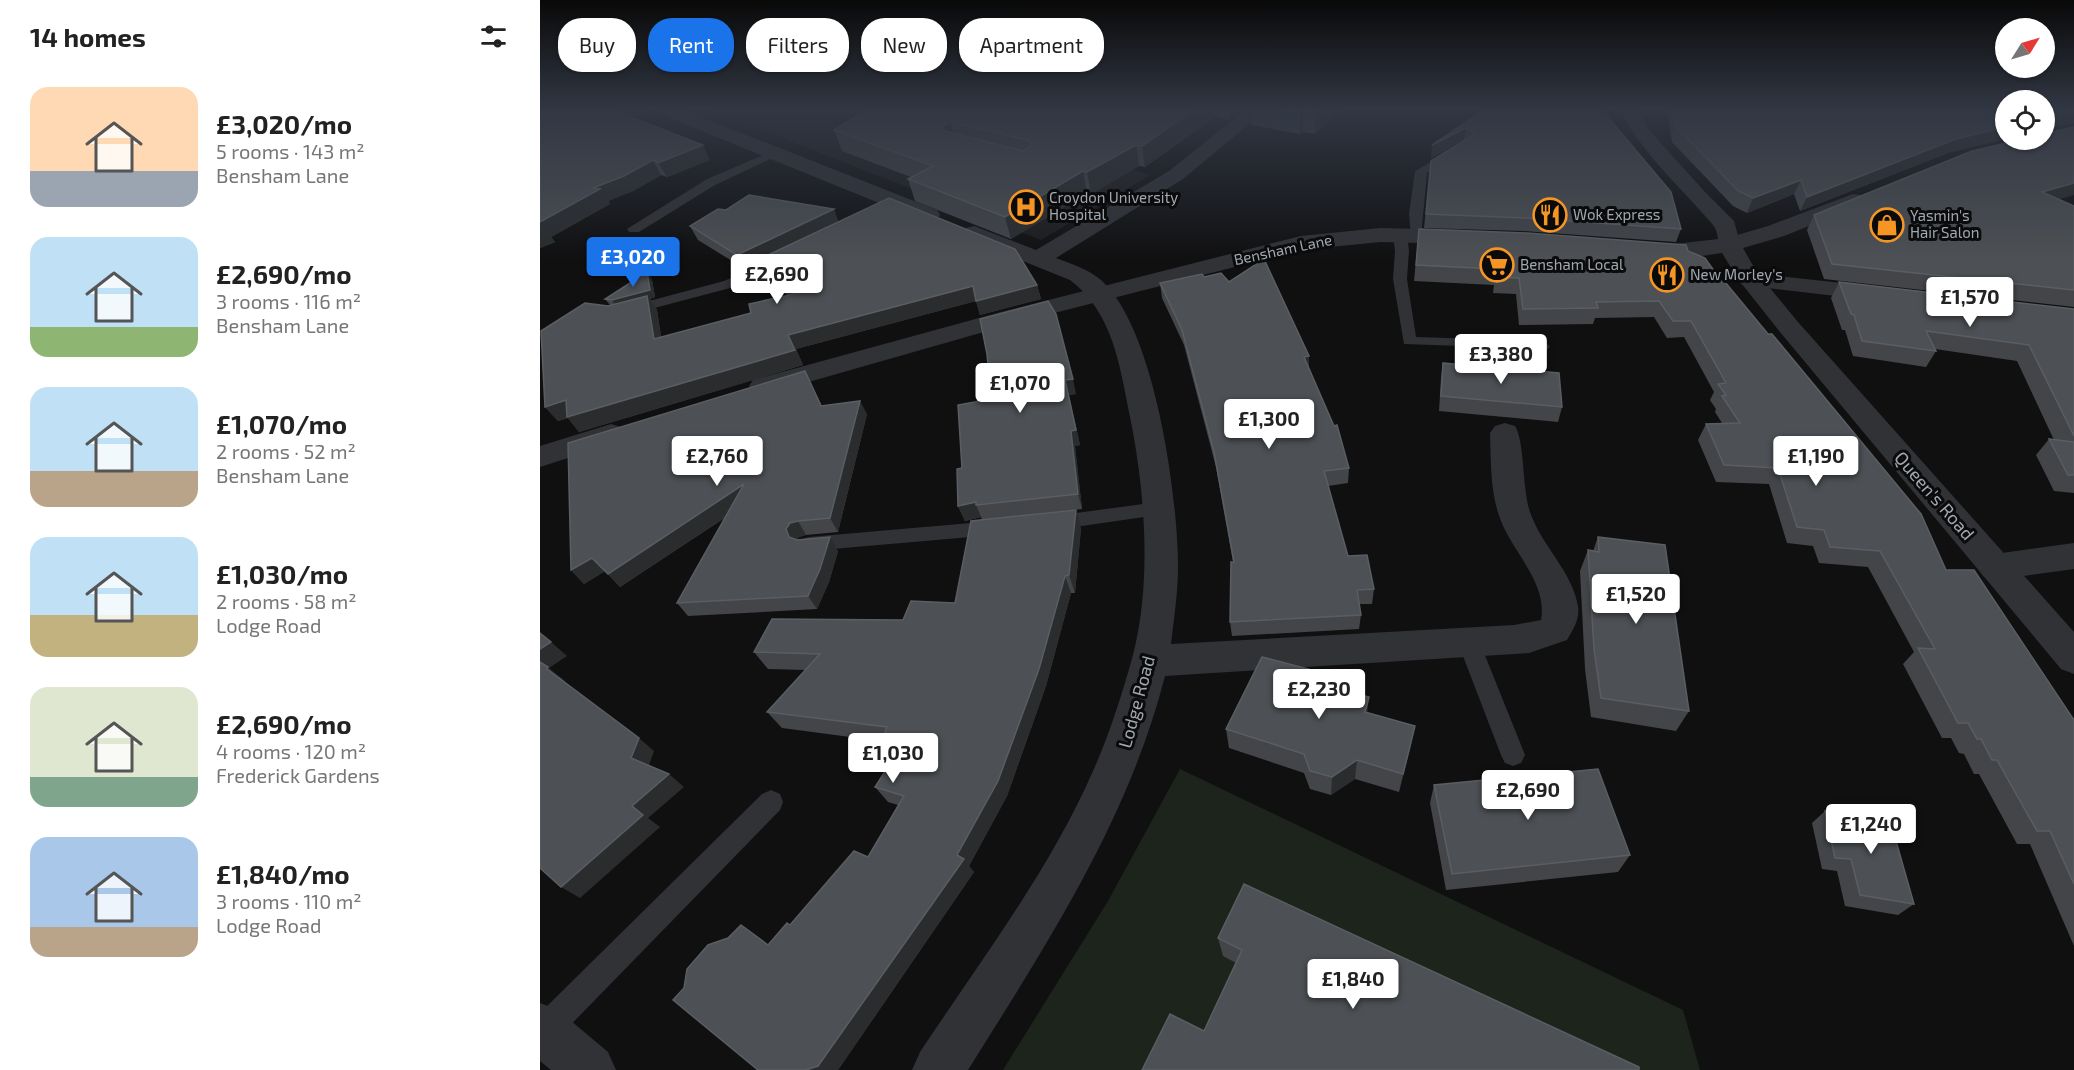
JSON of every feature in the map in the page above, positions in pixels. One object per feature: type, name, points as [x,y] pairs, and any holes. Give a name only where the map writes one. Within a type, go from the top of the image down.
[{"type":"street","points":[[792,160],[1078,275],[1102,293]]},
{"type":"street","points":[[1038,259],[1176,175],[1195,160]]},
{"type":"street","name":"Queen's Road","points":[[1665,160],[1726,226],[1730,246],[1751,280],[1789,327],[2074,658]]},
{"type":"street","points":[[1624,249],[1687,252],[1730,246],[1764,236],[1875,192]]},
{"type":"street","name":"Bensham Lane","points":[[738,393],[880,352],[1301,243],[1337,238],[1408,235],[1488,238]]},
{"type":"street","points":[[1751,280],[1900,296]]},
{"type":"street","name":"Lodge Road","points":[[938,1070],[1065,868],[1098,808],[1124,749],[1137,711],[1149,661],[1160,591],[1158,509],[1147,426],[1136,377],[1120,329],[1102,293]]},
{"type":"street","points":[[540,457],[631,427]]},
{"type":"street","points":[[1149,661],[1514,640],[1543,635],[1554,629],[1559,621],[1557,594],[1517,522],[1510,496],[1505,434]]},
{"type":"street","points":[[1995,567],[2074,556]]},
{"type":"street","points":[[541,1030],[590,1070]]},
{"type":"lane","points":[[634,230],[711,182],[760,160]]},
{"type":"lane","points":[[1440,160],[1421,171],[1415,214],[1402,251],[1400,279],[1409,340],[1542,346]]},
{"type":"lane","points":[[876,213],[897,202]]},
{"type":"lane","points":[[616,314],[729,284],[791,255]]},
{"type":"lane","points":[[1039,524],[1158,509]]},
{"type":"lane","points":[[807,544],[1016,526]]},
{"type":"lane","points":[[1469,643],[1513,755]]},
{"type":"lane","points":[[541,1030],[771,802]]},
{"type":"shaded area","points":[[838,160],[1104,160],[1150,175],[1041,240]]},
{"type":"shaded area","points":[[1180,769],[1683,1010],[1700,1070],[1601,1070],[1245,967],[1210,1045],[1157,1070],[1003,1070],[1108,901]]},
{"type":"building","points":[[540,160],[666,160],[658,163],[653,160],[624,176],[593,188],[600,189],[540,222]]},
{"type":"building","points":[[916,160],[1109,160],[1087,172],[1083,171],[1005,217],[908,179],[933,166]]},
{"type":"building","points":[[1644,160],[1671,192],[1681,229],[1527,218],[1426,214],[1431,161]]},
{"type":"building","points":[[1708,160],[1902,160],[1807,197],[1801,180],[1753,198],[1738,191]]},
{"type":"building","points":[[1950,160],[2074,160],[2074,183],[2042,192],[2074,206],[2074,290],[1832,264],[1814,215]]},
{"type":"building","points":[[749,195],[834,209],[737,255],[690,226],[718,209],[726,210]]},
{"type":"building","points":[[889,198],[1015,249],[1037,285],[976,301],[973,286],[788,335],[795,350],[567,417],[566,400],[545,407],[541,331],[585,303],[608,306],[647,296],[654,339],[751,313],[749,304],[799,293],[751,263]]},
{"type":"building","points":[[1419,229],[1527,233],[1686,245],[1688,251],[1705,258],[1722,282],[1725,282],[1768,334],[1772,334],[1921,514],[1946,570],[1974,570],[2074,720],[2074,884],[2050,831],[2037,831],[1997,760],[1992,760],[1981,739],[1977,739],[1968,723],[1958,723],[1918,648],[1935,649],[1880,551],[1830,547],[1824,530],[1797,527],[1778,468],[1724,465],[1706,424],[1740,423],[1722,396],[1726,395],[1718,384],[1726,383],[1691,321],[1673,321],[1659,301],[1596,302],[1598,308],[1523,309],[1519,278],[1496,277],[1496,269],[1416,265]]},
{"type":"building","points":[[1264,259],[1309,356],[1304,357],[1334,426],[1337,425],[1349,468],[1324,471],[1348,556],[1367,555],[1374,589],[1357,590],[1361,615],[1230,622],[1231,562],[1234,562],[1214,452],[1182,330],[1160,283],[1202,274],[1204,277],[1221,273],[1229,282]]},
{"type":"building","points":[[647,272],[650,290],[612,300],[605,299]]},
{"type":"building","points":[[1839,282],[2074,309],[2074,436],[2029,345],[1926,331],[1936,351],[1862,341],[1854,315],[1851,314]]},
{"type":"building","points":[[1048,301],[1056,314],[1073,379],[1065,380],[1076,430],[1071,431],[1078,494],[976,505],[976,502],[958,506],[957,469],[962,468],[958,405],[991,399],[987,354],[980,319]]},
{"type":"building","points":[[1443,363],[1559,373],[1562,407],[1441,396]]},
{"type":"building","points":[[805,371],[821,406],[860,401],[830,518],[790,523],[786,529],[789,537],[797,540],[830,537],[820,569],[808,596],[677,603],[744,484],[608,574],[592,558],[571,570],[568,443]]},
{"type":"building","points":[[2049,439],[2074,442],[2074,475],[2068,475]]},
{"type":"building","points":[[1076,510],[1069,575],[1065,576],[1039,669],[998,781],[957,855],[964,859],[818,1066],[806,1070],[758,1070],[673,1000],[684,988],[687,969],[708,945],[728,938],[741,925],[768,945],[787,923],[790,925],[854,851],[868,857],[904,796],[875,787],[907,737],[884,735],[887,727],[767,712],[820,654],[754,652],[772,619],[903,620],[911,601],[955,603],[971,521]]},
{"type":"building","points":[[1598,537],[1665,545],[1689,711],[1601,698],[1594,649],[1588,550],[1599,552]]},
{"type":"building","points":[[540,633],[551,642],[540,649]]},
{"type":"building","points":[[1262,657],[1354,681],[1350,692],[1369,697],[1365,712],[1415,726],[1403,774],[1357,760],[1332,777],[1310,771],[1304,754],[1226,729]]},
{"type":"building","points":[[540,662],[639,738],[631,758],[669,774],[632,806],[643,815],[561,887],[540,868]]},
{"type":"building","points":[[1598,769],[1630,855],[1452,874],[1434,785]]},
{"type":"building","points":[[1825,811],[1890,820],[1914,904],[1860,895],[1851,859],[1835,858]]},
{"type":"building","points":[[1244,884],[1639,1067],[1639,1070],[1142,1070],[1170,1014],[1204,1031],[1242,950],[1218,938]]},
{"type":"place","name":"Croydon University Hospital","points":[[1026,207]]},
{"type":"place","name":"Wok Express","points":[[1550,215]]},
{"type":"place","name":"Yasmin's Hair Salon","points":[[1887,225]]},
{"type":"place","name":"Bensham Local","points":[[1497,265]]},
{"type":"place","name":"New Morley's","points":[[1667,275]]}]
